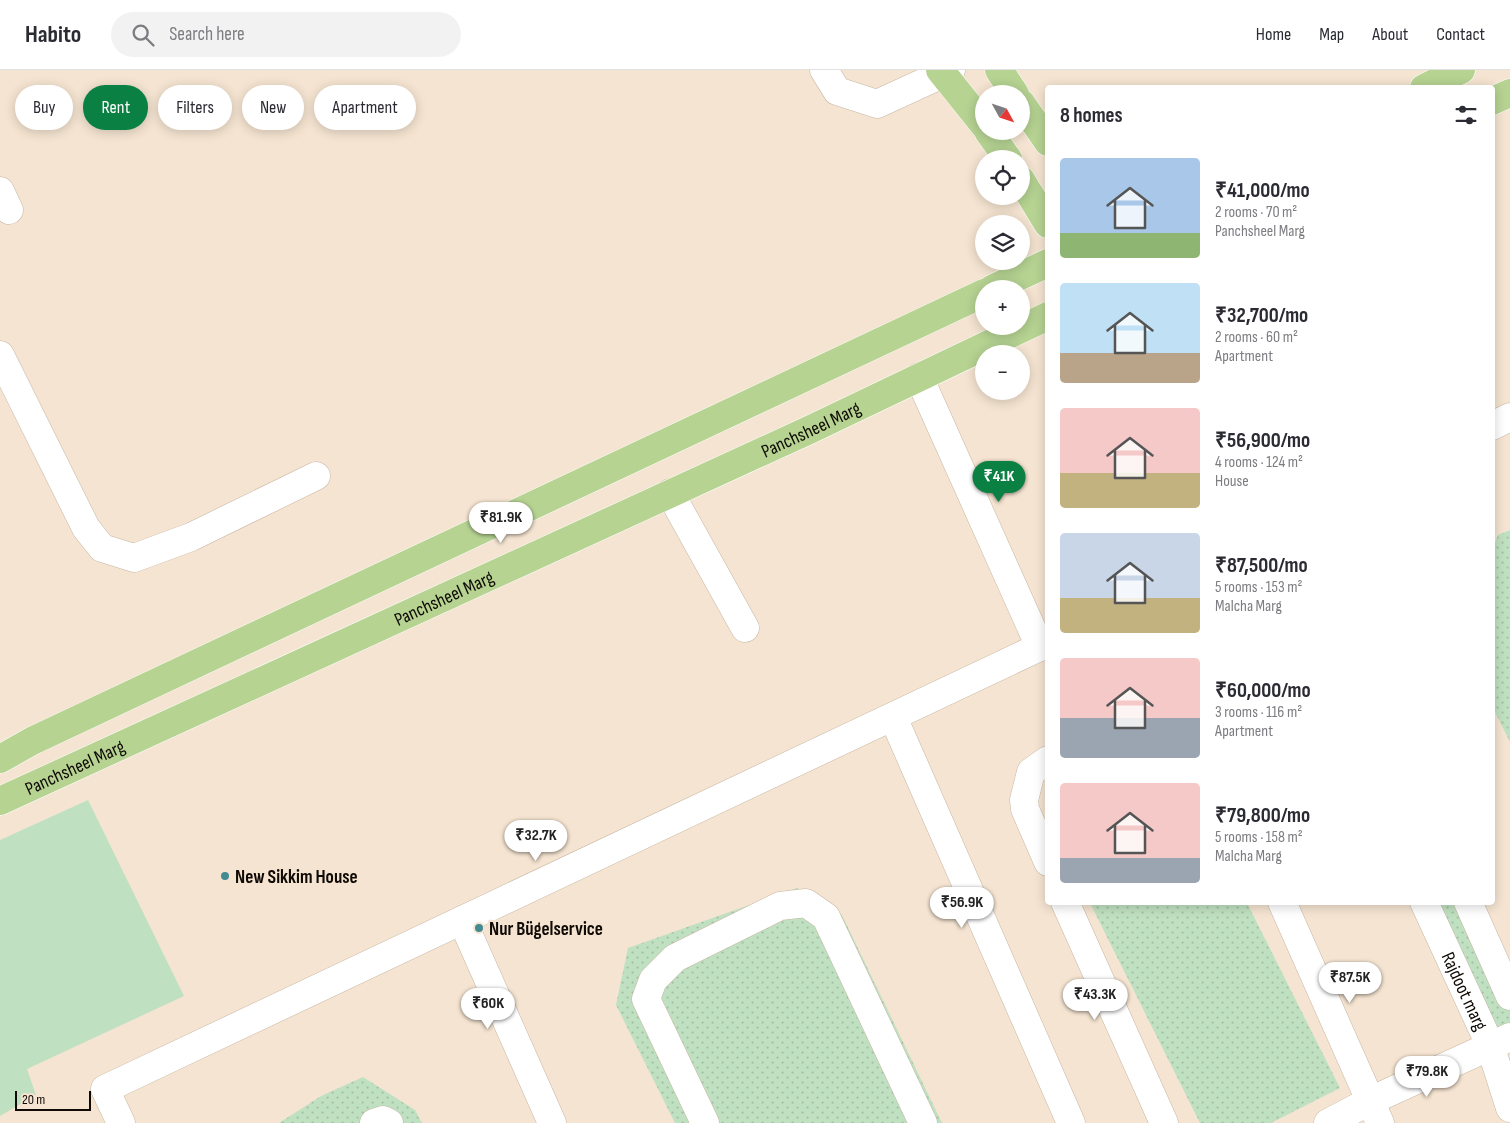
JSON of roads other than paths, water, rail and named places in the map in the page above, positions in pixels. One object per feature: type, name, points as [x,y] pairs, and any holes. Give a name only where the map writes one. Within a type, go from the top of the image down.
[{"type":"main road","points":[[999,70],[1009,85]]},
{"type":"main road","points":[[1430,85],[1461,70]]},
{"type":"main road","points":[[945,71],[975,113]]},
{"type":"main road","points":[[1495,100],[1510,93]]},
{"type":"main road","points":[[1030,116],[1045,138]]},
{"type":"main road","points":[[1030,195],[1045,219]]},
{"type":"main road","points":[[1011,280],[1045,264]]},
{"type":"main road","name":"Panchsheel Marg","points":[[0,759],[32,741],[975,297]]},
{"type":"main road","name":"Panchsheel Marg","points":[[0,801],[670,493],[1045,317]]},
{"type":"street","points":[[824,70],[837,92],[877,104],[945,71]]},
{"type":"street","points":[[0,355],[86,528],[102,548],[134,558],[191,537],[316,476]]},
{"type":"street","points":[[121,1123],[106,1089],[1044,645],[919,377]]},
{"type":"street","points":[[1495,424],[1510,417]]},
{"type":"street","points":[[670,493],[745,628]]},
{"type":"street","points":[[893,717],[1071,1123]]},
{"type":"street","points":[[1045,762],[1030,772],[1024,800],[1025,810],[1045,855]]},
{"type":"street","points":[[705,1123],[646,999],[653,980],[675,958],[780,906],[806,903],[826,917],[923,1123]]},
{"type":"street","points":[[1066,905],[1164,1123]]},
{"type":"street","points":[[1283,905],[1375,1112]]},
{"type":"street","name":"Rajdoot marg","points":[[1426,905],[1500,1041],[1510,1108]]},
{"type":"street","points":[[1469,905],[1510,996]]},
{"type":"street","points":[[462,920],[552,1123]]},
{"type":"street","points":[[1328,1123],[1375,1112],[1500,1041]]},
{"type":"street","points":[[374,1123],[383,1120],[389,1123]]},
{"type":"place","name":"New Sikkim House","points":[[225,876]]},
{"type":"place","name":"Nur Bügelservice","points":[[479,928]]}]
